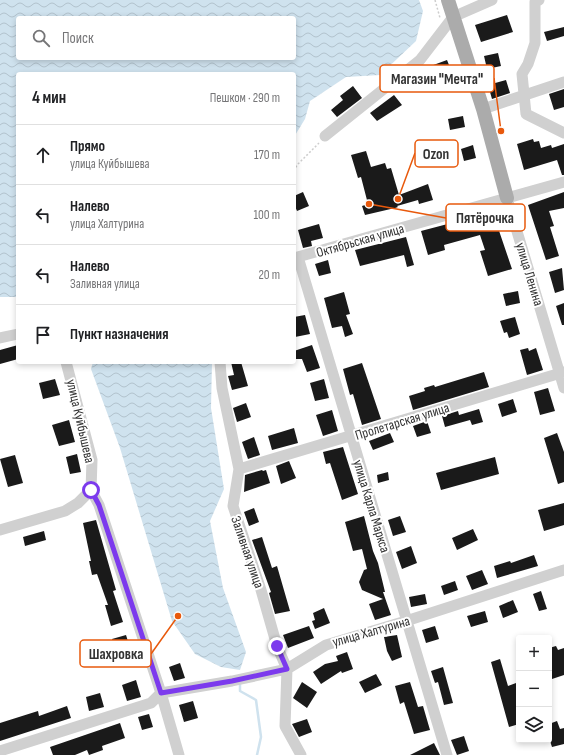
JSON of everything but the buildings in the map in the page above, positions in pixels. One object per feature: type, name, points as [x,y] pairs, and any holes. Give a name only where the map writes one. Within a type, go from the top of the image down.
[{"type":"main road","name":"улица Ленина","points":[[448,0],[483,109],[507,198]]},
{"type":"street","points":[[325,136],[420,60],[453,17],[492,0]]},
{"type":"street","points":[[539,0],[535,2],[535,43],[528,64],[522,74],[526,114],[564,133]]},
{"type":"street","points":[[483,109],[564,82]]},
{"type":"street","name":"Октябрьская улица","points":[[296,258],[564,182]]},
{"type":"street","name":"улица Ленина","points":[[507,198],[562,372],[564,388]]},
{"type":"street","name":"улица Карла Маркса","points":[[296,258],[447,755]]},
{"type":"street","points":[[0,338],[16,334]]},
{"type":"street","name":"улица Куйбышева","points":[[67,364],[92,460],[91,490],[99,505],[161,693],[179,755]]},
{"type":"street","name":"Заливная улица","points":[[220,364],[222,388],[239,469],[232,506],[261,590],[277,646],[287,669]]},
{"type":"street","name":"Пролетарская улица","points":[[239,469],[562,372]]},
{"type":"street","points":[[0,530],[65,511],[78,503],[91,490]]},
{"type":"street","name":"улица Халтурина","points":[[0,751],[151,703],[161,693],[232,681],[287,669],[326,645],[406,622],[564,570]]},
{"type":"street","points":[[287,669],[285,726],[301,755]]},
{"type":"path","points":[[435,0],[443,29]]},
{"type":"path","points":[[296,167],[325,136]]},
{"type":"water","points":[[0,0],[419,0],[423,11],[416,41],[380,75],[346,77],[310,101],[305,119],[296,134],[296,72],[16,72],[16,297],[0,297]]},
{"type":"water","points":[[92,364],[212,364],[211,408],[224,489],[210,521],[223,588],[246,652],[240,670],[221,667],[195,654],[172,621],[120,448],[91,369]]},
{"type":"waterway","points":[[240,682],[240,691],[256,700],[261,737],[257,755]]},
{"type":"place","name":"Магазин \"Мечта\"","points":[[501,131]]},
{"type":"place","name":"Ozon","points":[[398,199]]},
{"type":"place","name":"Пятёрочка","points":[[369,204]]},
{"type":"place","name":"Шахровка","points":[[178,616]]},
{"type":"route","points":[[91,490],[99,505],[161,693],[232,681],[287,669],[277,646]]}]
